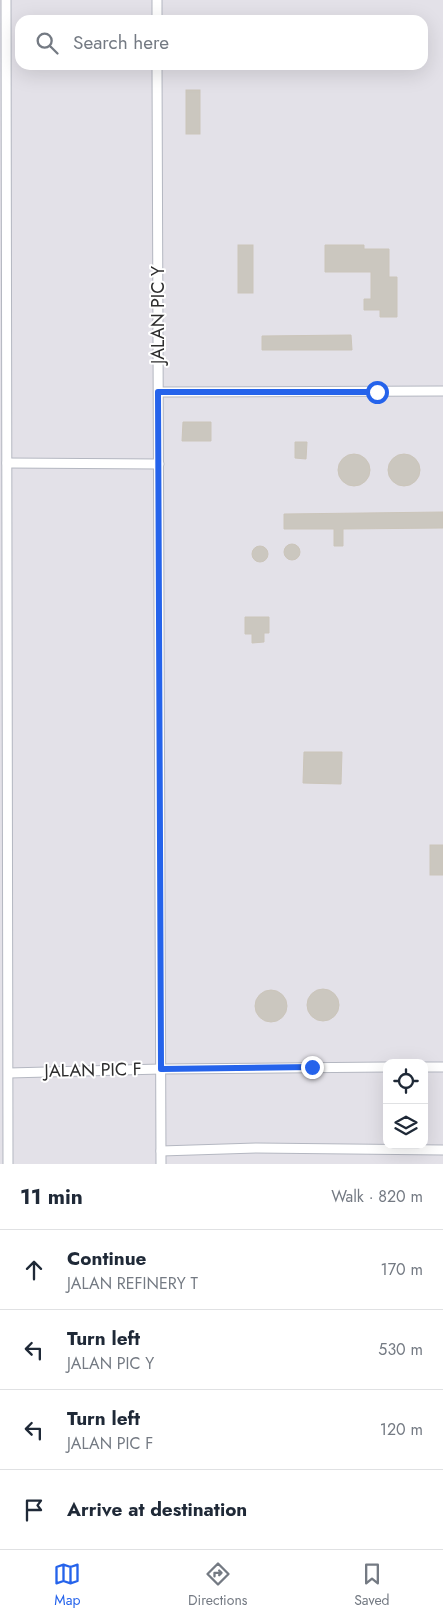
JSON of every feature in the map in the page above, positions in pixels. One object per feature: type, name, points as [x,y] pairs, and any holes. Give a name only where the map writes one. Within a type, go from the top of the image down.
[{"type":"street","points":[[6,0],[7,463],[4,781],[9,1073],[8,1164]]},
{"type":"street","points":[[157,0],[157,15]]},
{"type":"street","name":"JALAN PIC Y","points":[[157,70],[161,1164]]},
{"type":"street","points":[[158,392],[443,391]]},
{"type":"street","points":[[7,463],[159,464]]},
{"type":"street","name":"JALAN PIC F","points":[[9,1073],[161,1069],[383,1067]]},
{"type":"street","points":[[428,1067],[443,1067]]},
{"type":"street","points":[[161,1151],[256,1148],[443,1150]]},
{"type":"shaded area","points":[[0,0],[443,0],[443,1164],[0,1164]]},
{"type":"building","points":[[186,90],[200,90],[200,134],[186,134]]},
{"type":"building","points":[[238,245],[253,245],[253,293],[238,293]]},
{"type":"building","points":[[325,245],[364,245],[364,249],[389,249],[389,277],[397,277],[397,317],[380,317],[380,310],[364,310],[364,299],[371,299],[371,272],[325,272]]},
{"type":"building","points":[[351,335],[352,350],[262,350],[262,336]]},
{"type":"building","points":[[183,422],[211,422],[211,441],[182,441]]},
{"type":"building","points":[[295,442],[307,442],[306,459],[295,458]]},
{"type":"building","points":[[354,454],[366,458],[370,470],[366,482],[354,486],[342,482],[338,470],[342,458]]},
{"type":"building","points":[[404,454],[416,458],[420,470],[416,482],[404,486],[392,482],[388,470],[392,458]]},
{"type":"building","points":[[443,512],[443,528],[343,529],[343,546],[334,546],[334,529],[284,529],[284,514]]},
{"type":"building","points":[[289,544],[295,544],[300,549],[298,558],[289,560],[284,555],[284,549]]},
{"type":"building","points":[[257,546],[263,546],[268,551],[266,560],[257,562],[252,557],[252,551]]},
{"type":"building","points":[[245,617],[269,617],[269,633],[264,633],[264,642],[252,643],[252,634],[245,634]]},
{"type":"building","points":[[304,752],[342,752],[341,784],[303,783]]},
{"type":"building","points":[[430,845],[443,845],[443,875],[430,875]]},
{"type":"building","points":[[323,989],[329,990],[334,994],[338,999],[338,1011],[334,1016],[329,1020],[323,1021],[317,1020],[312,1016],[308,1011],[307,1005],[308,999],[312,994],[317,990]]},
{"type":"building","points":[[271,990],[277,991],[282,995],[286,1000],[286,1012],[282,1017],[277,1021],[271,1022],[265,1021],[260,1017],[256,1012],[255,1006],[256,1000],[260,995],[265,991]]},
{"type":"route","points":[[312,1067],[161,1069],[158,392],[377,392]]}]
